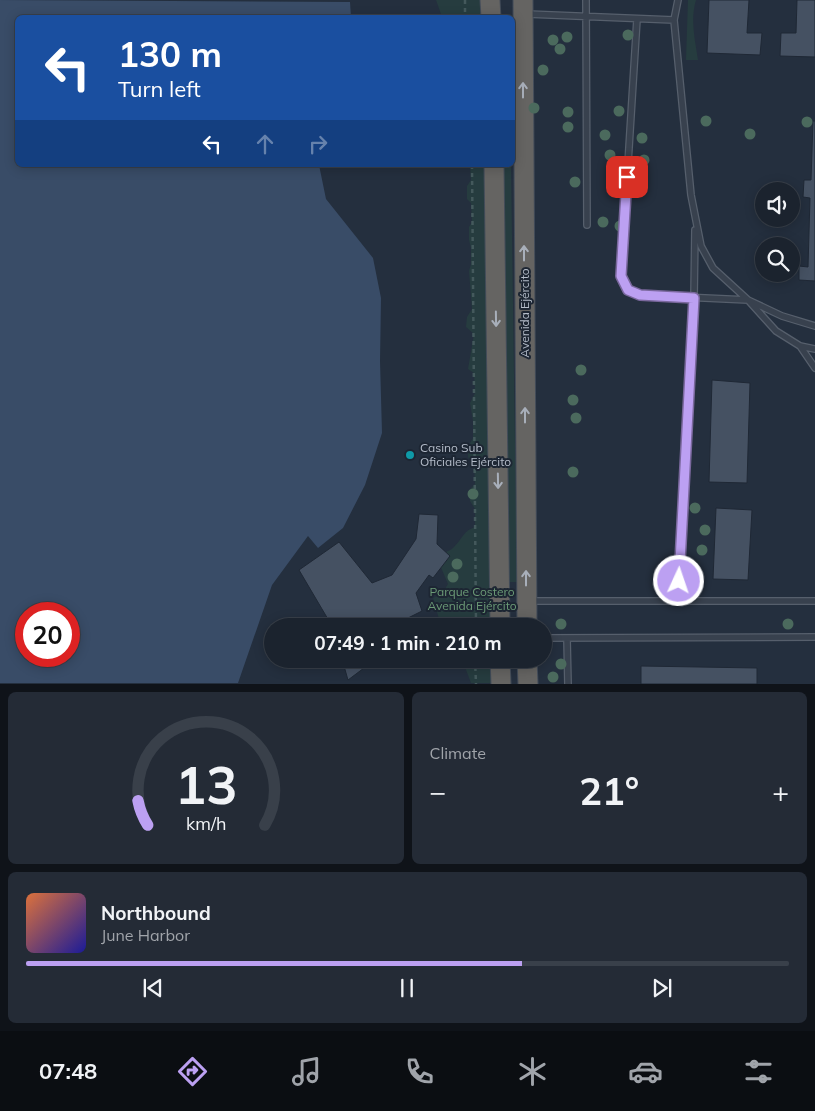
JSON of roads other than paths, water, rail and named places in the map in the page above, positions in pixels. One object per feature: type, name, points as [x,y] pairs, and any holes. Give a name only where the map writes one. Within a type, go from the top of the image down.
[{"type":"highway","points":[[490,0],[491,15]]},
{"type":"highway","name":"Avenida Ejército","points":[[523,7],[527,618]]},
{"type":"highway","points":[[494,167],[500,618]]},
{"type":"highway","points":[[500,668],[501,684]]},
{"type":"highway","points":[[527,668],[528,684]]},
{"type":"lane","points":[[586,0],[587,225]]},
{"type":"lane","points":[[678,0],[674,20],[695,218],[701,246],[713,268],[748,300],[776,331],[800,346],[815,349]]},
{"type":"lane","points":[[523,7],[585,17],[674,20]]},
{"type":"lane","points":[[637,19],[621,276],[628,290],[640,295],[748,300],[782,316],[815,326]]},
{"type":"lane","points":[[678,600],[694,298],[695,218]]},
{"type":"lane","points":[[800,346],[815,368]]},
{"type":"lane","points":[[527,601],[815,601]]},
{"type":"lane","points":[[552,638],[815,636]]},
{"type":"lane","points":[[567,639],[568,684]]},
{"type":"water","points":[[0,0],[350,2],[351,15],[15,15],[15,167],[319,167],[326,199],[373,258],[381,298],[382,433],[365,485],[343,528],[318,548],[308,536],[272,585],[238,683],[0,683]]},
{"type":"place","name":"Casino Sub Oficiales Ejército","points":[[410,455]]},
{"type":"park label","name":"Parque Costero Avenida Ejército","points":[[472,599]]}]
